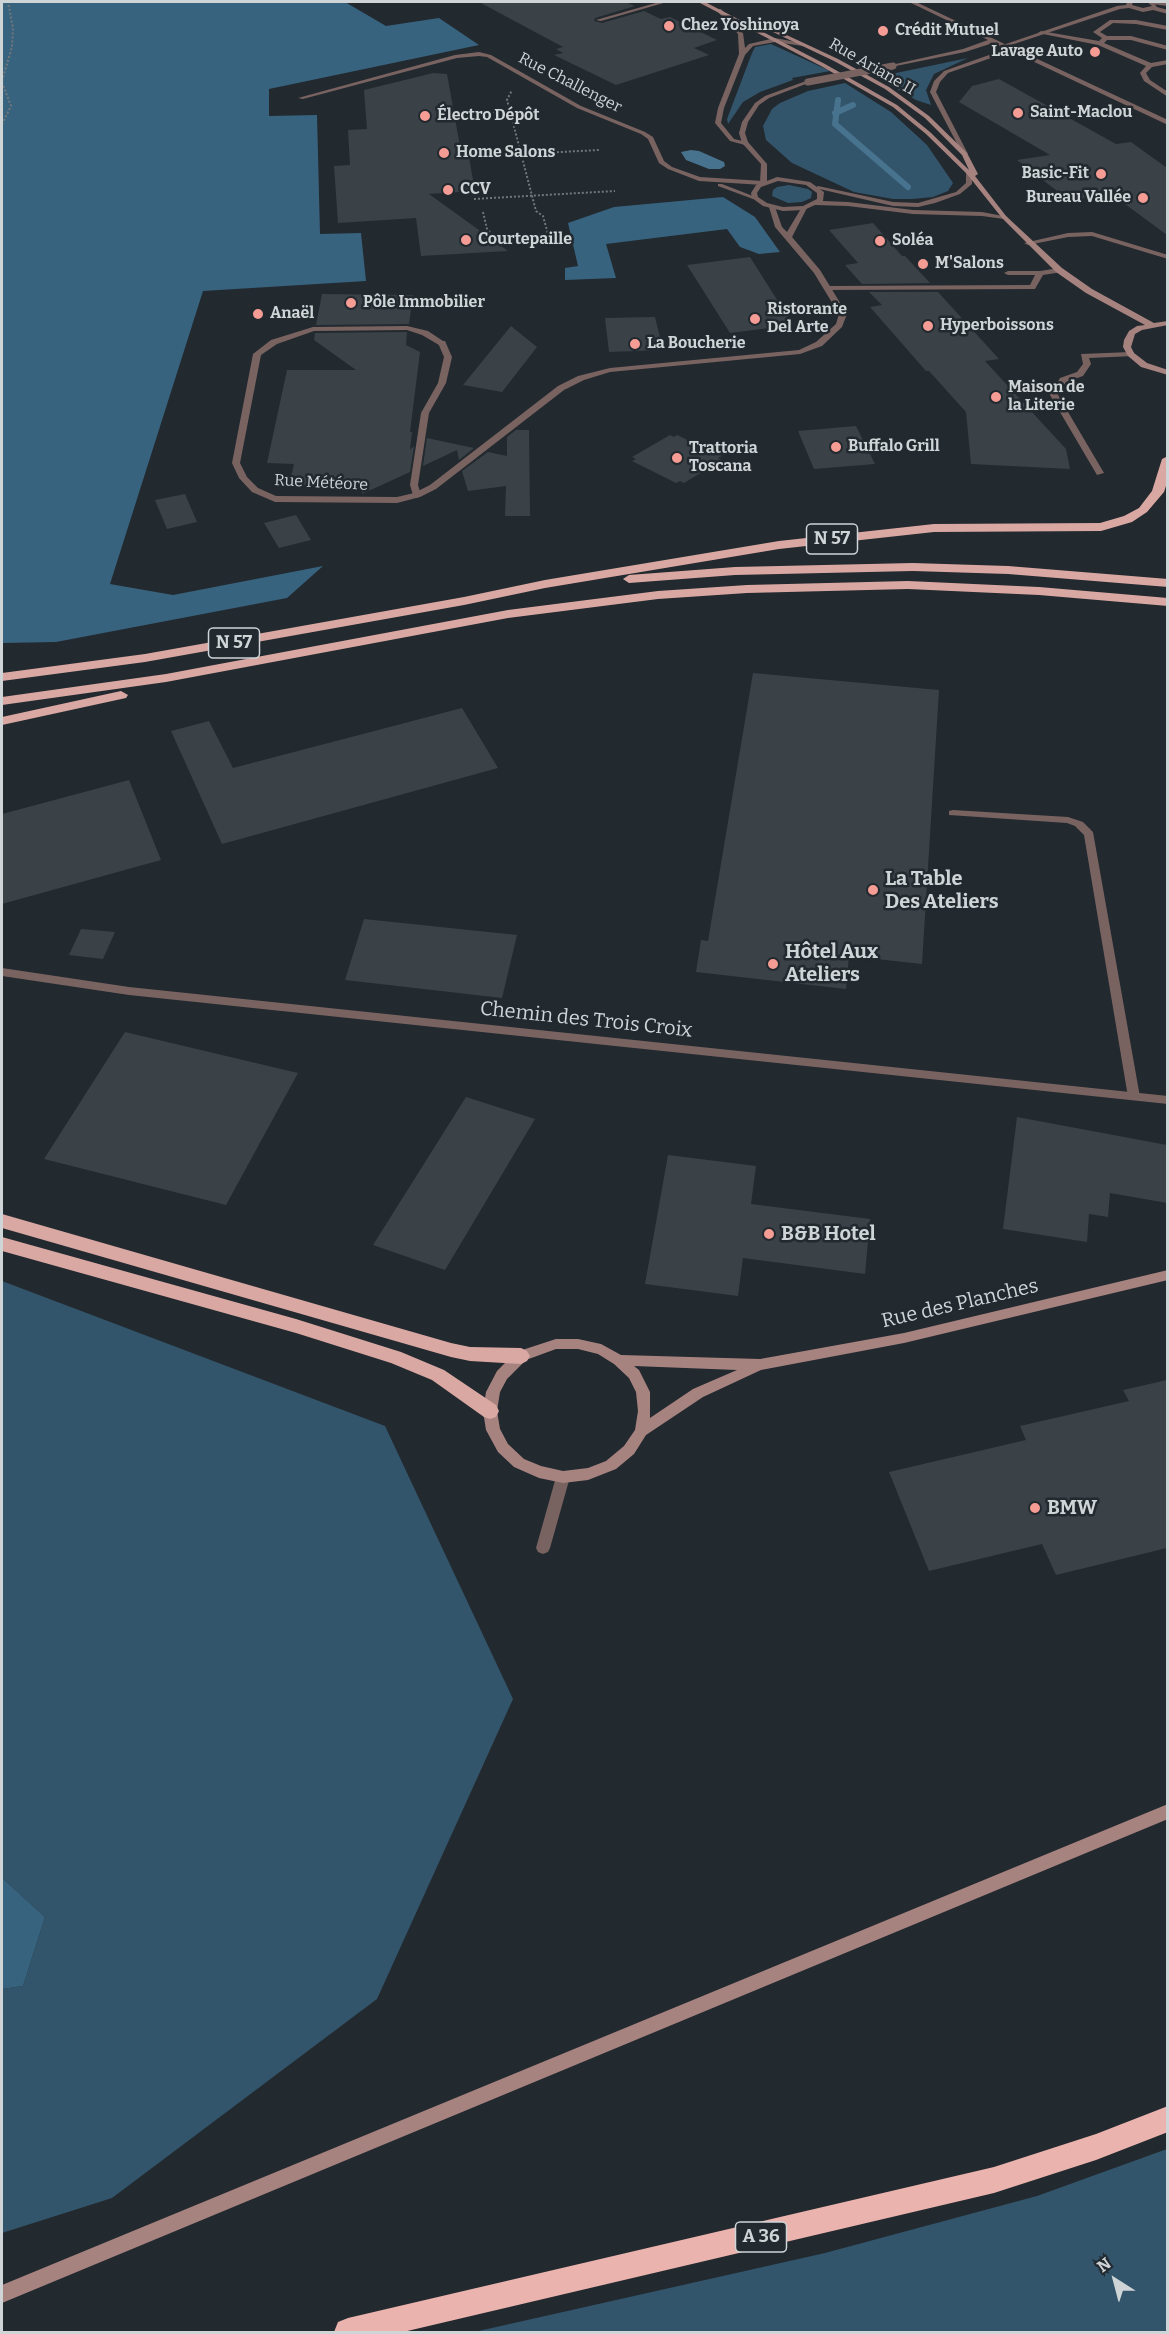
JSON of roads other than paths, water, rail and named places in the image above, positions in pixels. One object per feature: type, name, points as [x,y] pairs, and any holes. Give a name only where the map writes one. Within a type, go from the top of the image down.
[{"type":"highway","name":"N 57","points":[[2,677],[146,658],[464,601],[632,568],[779,545],[934,528],[1101,527],[1128,519],[1143,510],[1158,492],[1167,459]]},
{"type":"highway","name":"N 57","points":[[464,601],[645,578],[822,567],[1008,570],[1167,584]]},
{"type":"highway","name":"N 57","points":[[2,701],[166,678],[440,625],[578,604],[747,589],[834,586],[964,587],[1060,592],[1167,602]]},
{"type":"highway","points":[[2,721],[366,640]]},
{"type":"highway","points":[[2,1221],[451,1350],[470,1354],[521,1356]]},
{"type":"highway","points":[[2,1244],[296,1326],[395,1357],[438,1375],[490,1411]]},
{"type":"highway","name":"A 36","points":[[348,2332],[888,2207],[994,2180],[1096,2148],[1167,2119]]},
{"type":"main road","name":"Rue Ariane II","points":[[701,2],[854,81],[895,106],[928,133],[980,186],[1028,243],[1059,270],[1089,291],[1151,325]]},
{"type":"main road","name":"Rue Ariane II","points":[[719,10],[761,25],[803,44],[887,88],[927,117],[965,154],[980,186]]},
{"type":"main road","points":[[1167,323],[1151,325],[1132,333],[1127,347],[1131,354],[1144,365],[1167,373]]},
{"type":"main road","name":"Rue des Planches","points":[[760,1365],[904,1338],[1167,1275]]},
{"type":"main road","points":[[556,1344],[578,1344],[601,1349],[619,1360],[634,1374],[643,1392],[645,1411],[641,1431],[629,1450],[611,1465],[588,1474],[563,1477],[539,1472],[519,1463],[503,1448],[493,1430],[490,1411],[493,1392],[502,1375],[521,1356],[556,1344]]},
{"type":"main road","points":[[619,1360],[760,1365]]},
{"type":"main road","points":[[641,1431],[698,1393],[760,1365]]},
{"type":"main road","points":[[2,2294],[1167,1811]]},
{"type":"street","points":[[599,20],[664,2]]},
{"type":"street","points":[[912,2],[1167,123]]},
{"type":"street","points":[[965,154],[933,92],[937,81],[946,72],[1041,33],[1130,4],[1143,10],[1152,5],[1167,4]]},
{"type":"street","points":[[1152,5],[1167,12]]},
{"type":"street","points":[[719,10],[741,33],[742,54]]},
{"type":"street","points":[[1167,28],[1136,22],[1112,21],[1096,32],[1103,41],[1150,65],[1167,62]]},
{"type":"street","points":[[1041,33],[1103,41],[1131,38],[1167,48]]},
{"type":"street","points":[[745,142],[732,140],[718,123],[721,108],[742,54],[751,45],[775,40],[803,44]]},
{"type":"street","points":[[755,198],[755,189],[763,183],[764,164],[745,142],[742,133],[745,122],[757,104],[781,90],[808,82],[965,50],[995,40]]},
{"type":"street","name":"Rue Challenger","points":[[302,98],[457,56],[479,54],[489,56],[579,107],[643,133],[655,144],[661,162],[670,168],[699,179],[763,183],[793,179],[808,183],[818,189]]},
{"type":"street","points":[[1150,65],[1143,73],[1148,81],[1167,95]]},
{"type":"street","points":[[818,189],[893,204],[918,205],[958,193],[969,184],[969,174]]},
{"type":"street","points":[[699,179],[755,198],[772,207],[804,208],[816,203],[848,204],[914,212],[982,213],[1004,217]]},
{"type":"street","points":[[816,203],[822,196],[818,189]]},
{"type":"street","points":[[772,207],[779,227],[789,236],[827,288],[1032,287],[1040,273]]},
{"type":"street","points":[[789,236],[804,208]]},
{"type":"street","points":[[1028,243],[1068,235],[1092,234],[1167,257]]},
{"type":"street","points":[[1008,273],[1040,273],[1059,270]]},
{"type":"street","name":"Rue Météore","points":[[417,495],[414,485],[425,413],[442,383],[448,357],[442,343],[425,333],[406,328],[313,329],[274,342],[257,354],[236,464],[243,478],[255,490],[275,499],[397,500],[417,495],[433,487],[561,388],[581,378],[610,370],[800,352],[819,344],[829,337],[839,325],[843,314],[827,288]]},
{"type":"street","points":[[1100,473],[1054,395],[1063,380],[1080,374],[1087,364],[1084,356],[1131,354]]},
{"type":"street","points":[[953,813],[1068,820],[1079,825],[1089,834],[1134,1097]]},
{"type":"street","name":"Chemin des Trois Croix","points":[[2,972],[129,991],[1167,1100]]},
{"type":"street","points":[[543,1548],[563,1477]]},
{"type":"waterway","points":[[836,112],[838,100]]},
{"type":"waterway","points":[[836,112],[853,105]]},
{"type":"waterway","points":[[836,112],[835,124],[908,187]]},
{"type":"place","name":"Chez Yoshinoya","points":[[669,26]]},
{"type":"place","name":"Crédit Mutuel","points":[[883,31]]},
{"type":"place","name":"Lavage Auto","points":[[1095,52]]},
{"type":"place","name":"Saint-Maclou","points":[[1018,113]]},
{"type":"place","name":"Électro Dépôt","points":[[425,116]]},
{"type":"place","name":"Home Salons","points":[[444,153]]},
{"type":"place","name":"Basic-Fit","points":[[1101,174]]},
{"type":"place","name":"CCV","points":[[448,190]]},
{"type":"place","name":"Bureau Vallée","points":[[1143,198]]},
{"type":"place","name":"Courtepaille","points":[[466,240]]},
{"type":"place","name":"Soléa","points":[[880,241]]},
{"type":"place","name":"M'Salons","points":[[923,264]]},
{"type":"place","name":"Pôle Immobilier","points":[[351,303]]},
{"type":"place","name":"Anaël","points":[[258,314]]},
{"type":"place","name":"Ristorante Del Arte","points":[[755,319]]},
{"type":"place","name":"Hyperboissons","points":[[928,326]]},
{"type":"place","name":"La Boucherie","points":[[635,344]]},
{"type":"place","name":"Maison de la Literie","points":[[996,397]]},
{"type":"place","name":"Buffalo Grill","points":[[836,447]]},
{"type":"place","name":"Trattoria Toscana","points":[[677,458]]},
{"type":"place","name":"La Table Des Ateliers","points":[[873,890]]},
{"type":"place","name":"Hôtel Aux Ateliers","points":[[773,964]]},
{"type":"place","name":"B&B Hotel","points":[[769,1234]]},
{"type":"place","name":"BMW","points":[[1035,1508]]}]
